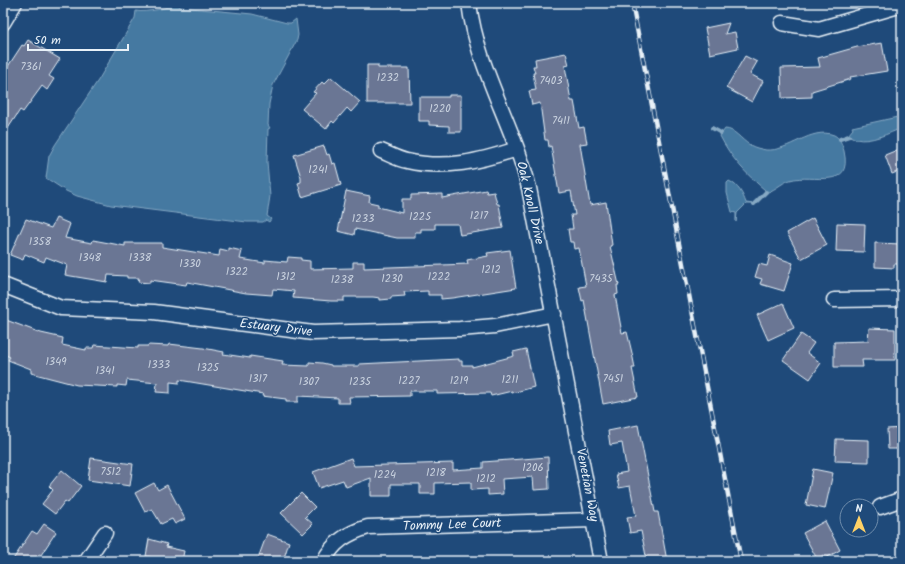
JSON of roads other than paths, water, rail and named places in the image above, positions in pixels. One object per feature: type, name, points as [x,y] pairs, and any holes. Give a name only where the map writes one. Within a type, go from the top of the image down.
[{"type":"street","points":[[3,23],[15,3]]},
{"type":"street","name":"Oak Knoll Drive","points":[[469,3],[479,51],[517,149],[530,192],[572,409]]},
{"type":"street","points":[[782,23],[819,29],[902,5]]},
{"type":"street","points":[[381,151],[405,161],[433,164],[470,163],[517,149]]},
{"type":"street","name":"Estuary Drive","points":[[3,284],[61,308],[154,312],[313,333],[460,329],[495,326],[554,314]]},
{"type":"street","points":[[834,300],[902,299]]},
{"type":"street","name":"Venetian Way","points":[[572,409],[601,561]]},
{"type":"street","points":[[880,507],[902,499]]},
{"type":"street","name":"Tommy Lee Court","points":[[324,561],[332,548],[345,536],[368,528],[593,520]]},
{"type":"street","points":[[86,561],[105,533]]},
{"type":"water","points":[[177,3],[180,7],[252,14],[287,23],[291,23],[296,19],[298,35],[297,40],[273,85],[269,104],[268,125],[270,128],[268,129],[267,162],[270,196],[267,216],[271,219],[269,222],[266,220],[263,222],[247,222],[111,205],[77,196],[46,178],[49,156],[99,79],[135,18],[136,11],[157,10]]},
{"type":"water","points":[[902,116],[902,128],[879,137],[861,140],[848,135],[853,129],[852,127]]},
{"type":"water","points":[[725,129],[729,129],[752,146],[766,150],[775,150],[808,136],[817,134],[825,133],[834,135],[842,144],[844,151],[845,164],[843,172],[837,176],[829,178],[799,178],[790,180],[771,191],[764,193],[765,190],[740,165],[724,144],[720,136]]},
{"type":"water","points":[[729,181],[740,190],[746,203],[754,204],[746,204],[737,213],[736,222],[736,213],[732,212],[727,193],[727,183]]},
{"type":"waterway","points":[[712,128],[721,133]]},
{"type":"waterway","points":[[840,139],[849,136]]},
{"type":"waterway","points":[[754,204],[766,192]]},
{"type":"railway","points":[[632,3],[741,561]]}]
